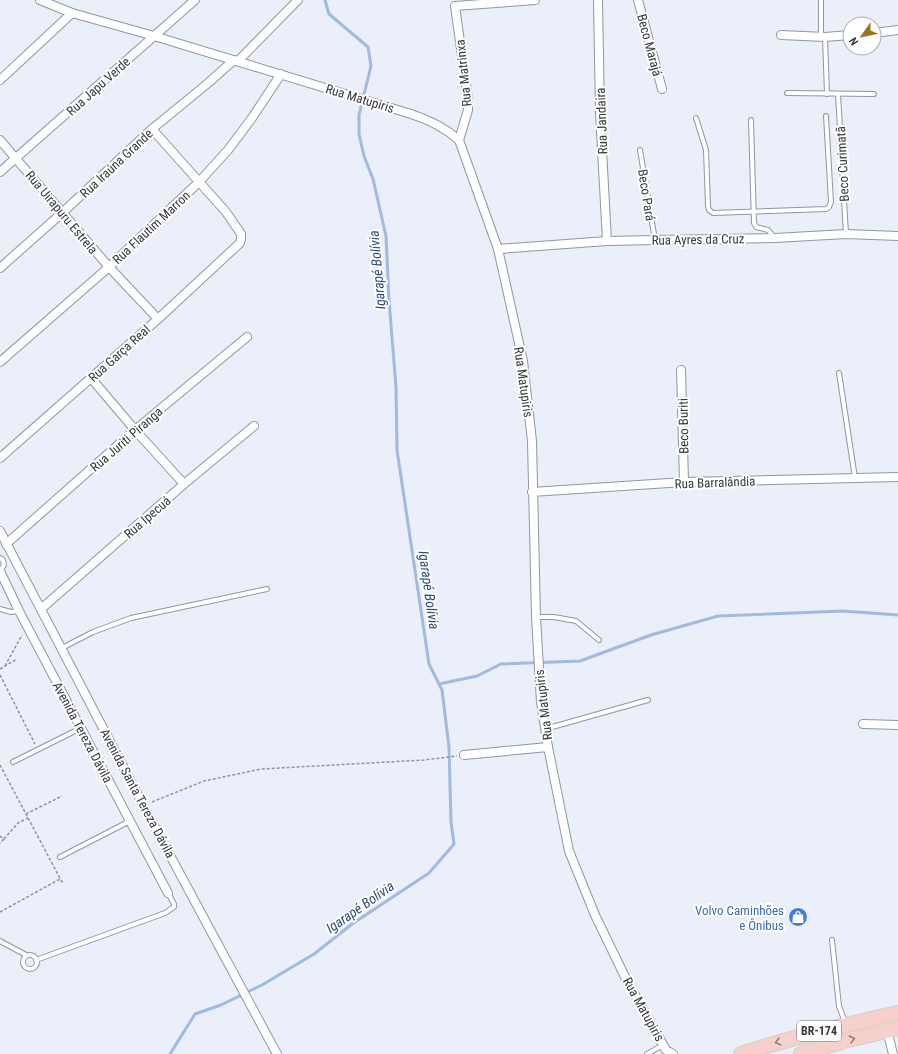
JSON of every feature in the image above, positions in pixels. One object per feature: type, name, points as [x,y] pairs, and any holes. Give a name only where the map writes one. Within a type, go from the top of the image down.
[{"type":"highway","name":"BR-174","points":[[741,1054],[770,1044],[846,1024],[898,1013]]},
{"type":"highway","name":"BR-174","points":[[801,1054],[822,1051],[844,1041],[892,1029]]},
{"type":"street","name":"Rua Matupiris","points":[[40,0],[72,13],[236,60],[430,120],[446,129],[459,140],[498,249],[523,362],[532,441],[536,617],[541,702],[548,747],[569,851],[595,915],[627,981],[667,1051]]},
{"type":"street","name":"Rua Japu Verde","points":[[0,172],[195,0]]},
{"type":"street","name":"Rua Iraúna Grande","points":[[0,268],[62,213],[152,129],[236,60],[298,0]]},
{"type":"street","points":[[455,3],[535,0]]},
{"type":"street","name":"Rua Jandaira","points":[[598,0],[600,113],[607,241]]},
{"type":"street","name":"Beco Marajá","points":[[638,0],[662,89]]},
{"type":"street","name":"Rua Matrinxa","points":[[455,3],[468,99],[468,110],[459,140]]},
{"type":"street","points":[[0,80],[72,13]]},
{"type":"street","points":[[882,32],[898,30]]},
{"type":"street","points":[[780,35],[842,35]]},
{"type":"street","name":"Rua Flautim Marron","points":[[0,362],[109,267],[199,182],[228,150],[252,118],[281,74]]},
{"type":"street","points":[[152,129],[199,182]]},
{"type":"street","name":"Rua Uirapuru Estrela","points":[[0,140],[109,267],[158,319]]},
{"type":"street","name":"Rua Garça Real","points":[[0,458],[158,319],[240,243],[242,239],[240,234],[226,212],[199,182]]},
{"type":"street","name":"Rua Ayres da Cruz","points":[[498,249],[607,241],[775,238],[846,234],[898,236]]},
{"type":"street","name":"Rua Juriti Piranga","points":[[6,544],[135,430],[247,336]]},
{"type":"street","name":"Beco Buriti","points":[[681,370],[684,482]]},
{"type":"street","points":[[90,378],[184,484]]},
{"type":"street","name":"Rua Ipecuá","points":[[41,609],[184,484],[254,426]]},
{"type":"street","name":"Rua Barralândia","points":[[532,492],[684,482],[898,477]]},
{"type":"street","name":"Avenida Santa Tereza Dávila","points":[[0,531],[277,1054]]},
{"type":"street","name":"Avenida Tereza Dávila","points":[[0,571],[27,626],[168,893]]},
{"type":"street","points":[[863,724],[898,725]]},
{"type":"street","points":[[464,755],[548,747]]},
{"type":"street","points":[[892,1029],[893,1054]]},
{"type":"lane","points":[[821,0],[827,94]]},
{"type":"lane","points":[[787,93],[874,94]]},
{"type":"lane","name":"Beco Curimatã","points":[[838,94],[846,234]]},
{"type":"lane","points":[[696,118],[706,150],[709,210],[713,212],[826,209],[829,207],[831,202],[826,116]]},
{"type":"lane","points":[[751,120],[754,223],[756,227],[768,230],[775,238]]},
{"type":"lane","name":"Beco Pará","points":[[640,150],[654,240]]},
{"type":"lane","points":[[838,372],[855,478]]},
{"type":"lane","points":[[0,558],[3,560],[4,565],[0,571]]},
{"type":"lane","points":[[62,648],[93,632],[131,618],[267,589]]},
{"type":"lane","points":[[0,609],[11,612],[20,611]]},
{"type":"lane","points":[[536,617],[554,617],[576,621],[599,640]]},
{"type":"lane","points":[[545,728],[648,700]]},
{"type":"lane","points":[[13,762],[81,728]]},
{"type":"lane","points":[[60,857],[130,821]]},
{"type":"lane","points":[[36,960],[165,913],[174,907],[168,893]]},
{"type":"lane","points":[[832,940],[839,1006],[846,1024]]},
{"type":"lane","points":[[0,941],[26,955],[32,955],[36,960]]},
{"type":"lane","points":[[26,955],[23,958],[23,963],[27,968],[33,967],[36,964],[36,960]]},
{"type":"lane","points":[[647,1054],[667,1051]]},
{"type":"path","points":[[5,666],[27,626]]},
{"type":"path","points":[[0,669],[18,659]]},
{"type":"path","points":[[0,675],[37,749]]},
{"type":"path","points":[[144,805],[204,781],[262,769],[434,759],[464,755]]},
{"type":"path","points":[[0,765],[62,884]]},
{"type":"path","points":[[26,814],[62,796]]},
{"type":"path","points":[[0,844],[18,823],[28,818]]},
{"type":"path","points":[[0,836],[4,839]]},
{"type":"path","points":[[0,912],[60,879]]},
{"type":"waterway","name":"Igarapé Bolívia","points":[[170,1054],[195,1014],[221,1005],[262,985],[314,954],[352,924],[429,873],[454,844],[451,822],[449,747],[442,690],[429,664],[397,450],[396,387],[389,300],[386,236],[373,179],[364,156],[359,134],[359,115],[371,66],[368,47],[329,14],[325,0]]},
{"type":"waterway","points":[[439,684],[477,676],[501,664],[580,661],[651,635],[718,616],[843,611],[898,615]]},
{"type":"place","name":"Volvo Caminhões e Ônibus","points":[[798,917]]}]
